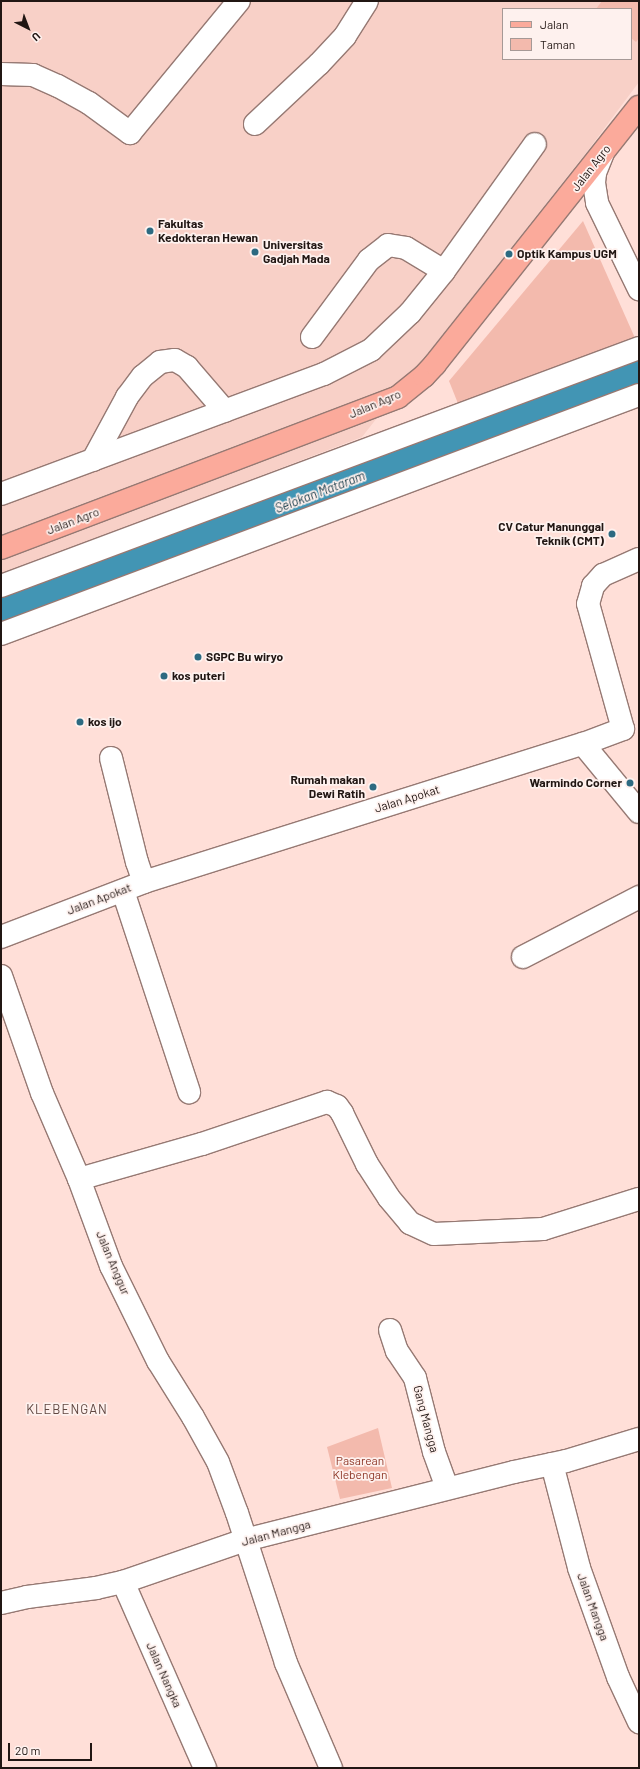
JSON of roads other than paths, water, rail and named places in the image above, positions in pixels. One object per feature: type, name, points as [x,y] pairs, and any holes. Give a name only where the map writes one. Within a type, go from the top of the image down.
[{"type":"main road","name":"Jalan Agro","points":[[1,548],[398,397],[424,376],[435,364],[639,107]]},
{"type":"street","points":[[1,74],[33,75],[58,86],[89,103],[130,133],[239,1]]},
{"type":"street","points":[[255,124],[319,64],[345,36],[367,1]]},
{"type":"street","points":[[1,494],[324,374],[371,350],[410,313],[444,271],[534,144]]},
{"type":"street","points":[[604,152],[595,173],[594,183],[597,203],[639,289]]},
{"type":"street","points":[[312,337],[369,260],[388,245],[406,248],[444,271]]},
{"type":"street","points":[[1,586],[639,348]]},
{"type":"street","points":[[93,460],[127,397],[143,376],[160,362],[175,360],[187,368],[224,411]]},
{"type":"street","points":[[1,634],[639,395]]},
{"type":"street","name":"Jalan Apokat","points":[[1,936],[144,882],[583,744],[623,729],[588,604],[593,586],[603,575],[639,559]]},
{"type":"street","points":[[583,744],[639,812]]},
{"type":"street","points":[[111,758],[137,862],[144,882]]},
{"type":"street","points":[[123,891],[189,1092]]},
{"type":"street","points":[[523,957],[639,897]]},
{"type":"street","name":"Jalan Anggur","points":[[1,976],[42,1093],[79,1178],[111,1266],[158,1361],[218,1462],[237,1513],[286,1663],[331,1768]]},
{"type":"street","points":[[79,1178],[202,1144],[327,1102],[337,1106],[342,1113],[367,1164],[388,1198],[410,1223],[434,1234],[543,1229],[639,1199]]},
{"type":"street","name":"Gang Mangga","points":[[390,1330],[397,1351],[415,1378],[434,1452],[447,1488]]},
{"type":"street","name":"Jalan Mangga","points":[[1,1603],[27,1597],[96,1588],[123,1582],[245,1540],[447,1488],[552,1464],[639,1439]]},
{"type":"street","name":"Jalan Mangga","points":[[552,1464],[579,1568],[618,1677],[639,1722]]},
{"type":"street","name":"Jalan Nangka","points":[[123,1582],[205,1768]]},
{"type":"waterway","name":"Selokan Mataram","points":[[1,612],[639,373]]},
{"type":"place","name":"Fakultas Kedokteran Hewan","points":[[150,231]]},
{"type":"place","name":"Universitas Gadjah Mada","points":[[255,252]]},
{"type":"place","name":"Optik Kampus UGM","points":[[509,254]]},
{"type":"place","name":"CV Catur Manunggal Teknik (CMT)","points":[[612,534]]},
{"type":"place","name":"SGPC Bu wiryo","points":[[198,657]]},
{"type":"place","name":"kos puteri","points":[[164,676]]},
{"type":"place","name":"kos ijo","points":[[80,722]]},
{"type":"place","name":"Warmindo Corner","points":[[630,783]]},
{"type":"place","name":"Rumah makan Dewi Ratih","points":[[373,787]]},
{"type":"district","name":"KLEBENGAN","points":[[67,1409]]},
{"type":"park label","name":"Pasarean Klebengan","points":[[360,1468]]}]
